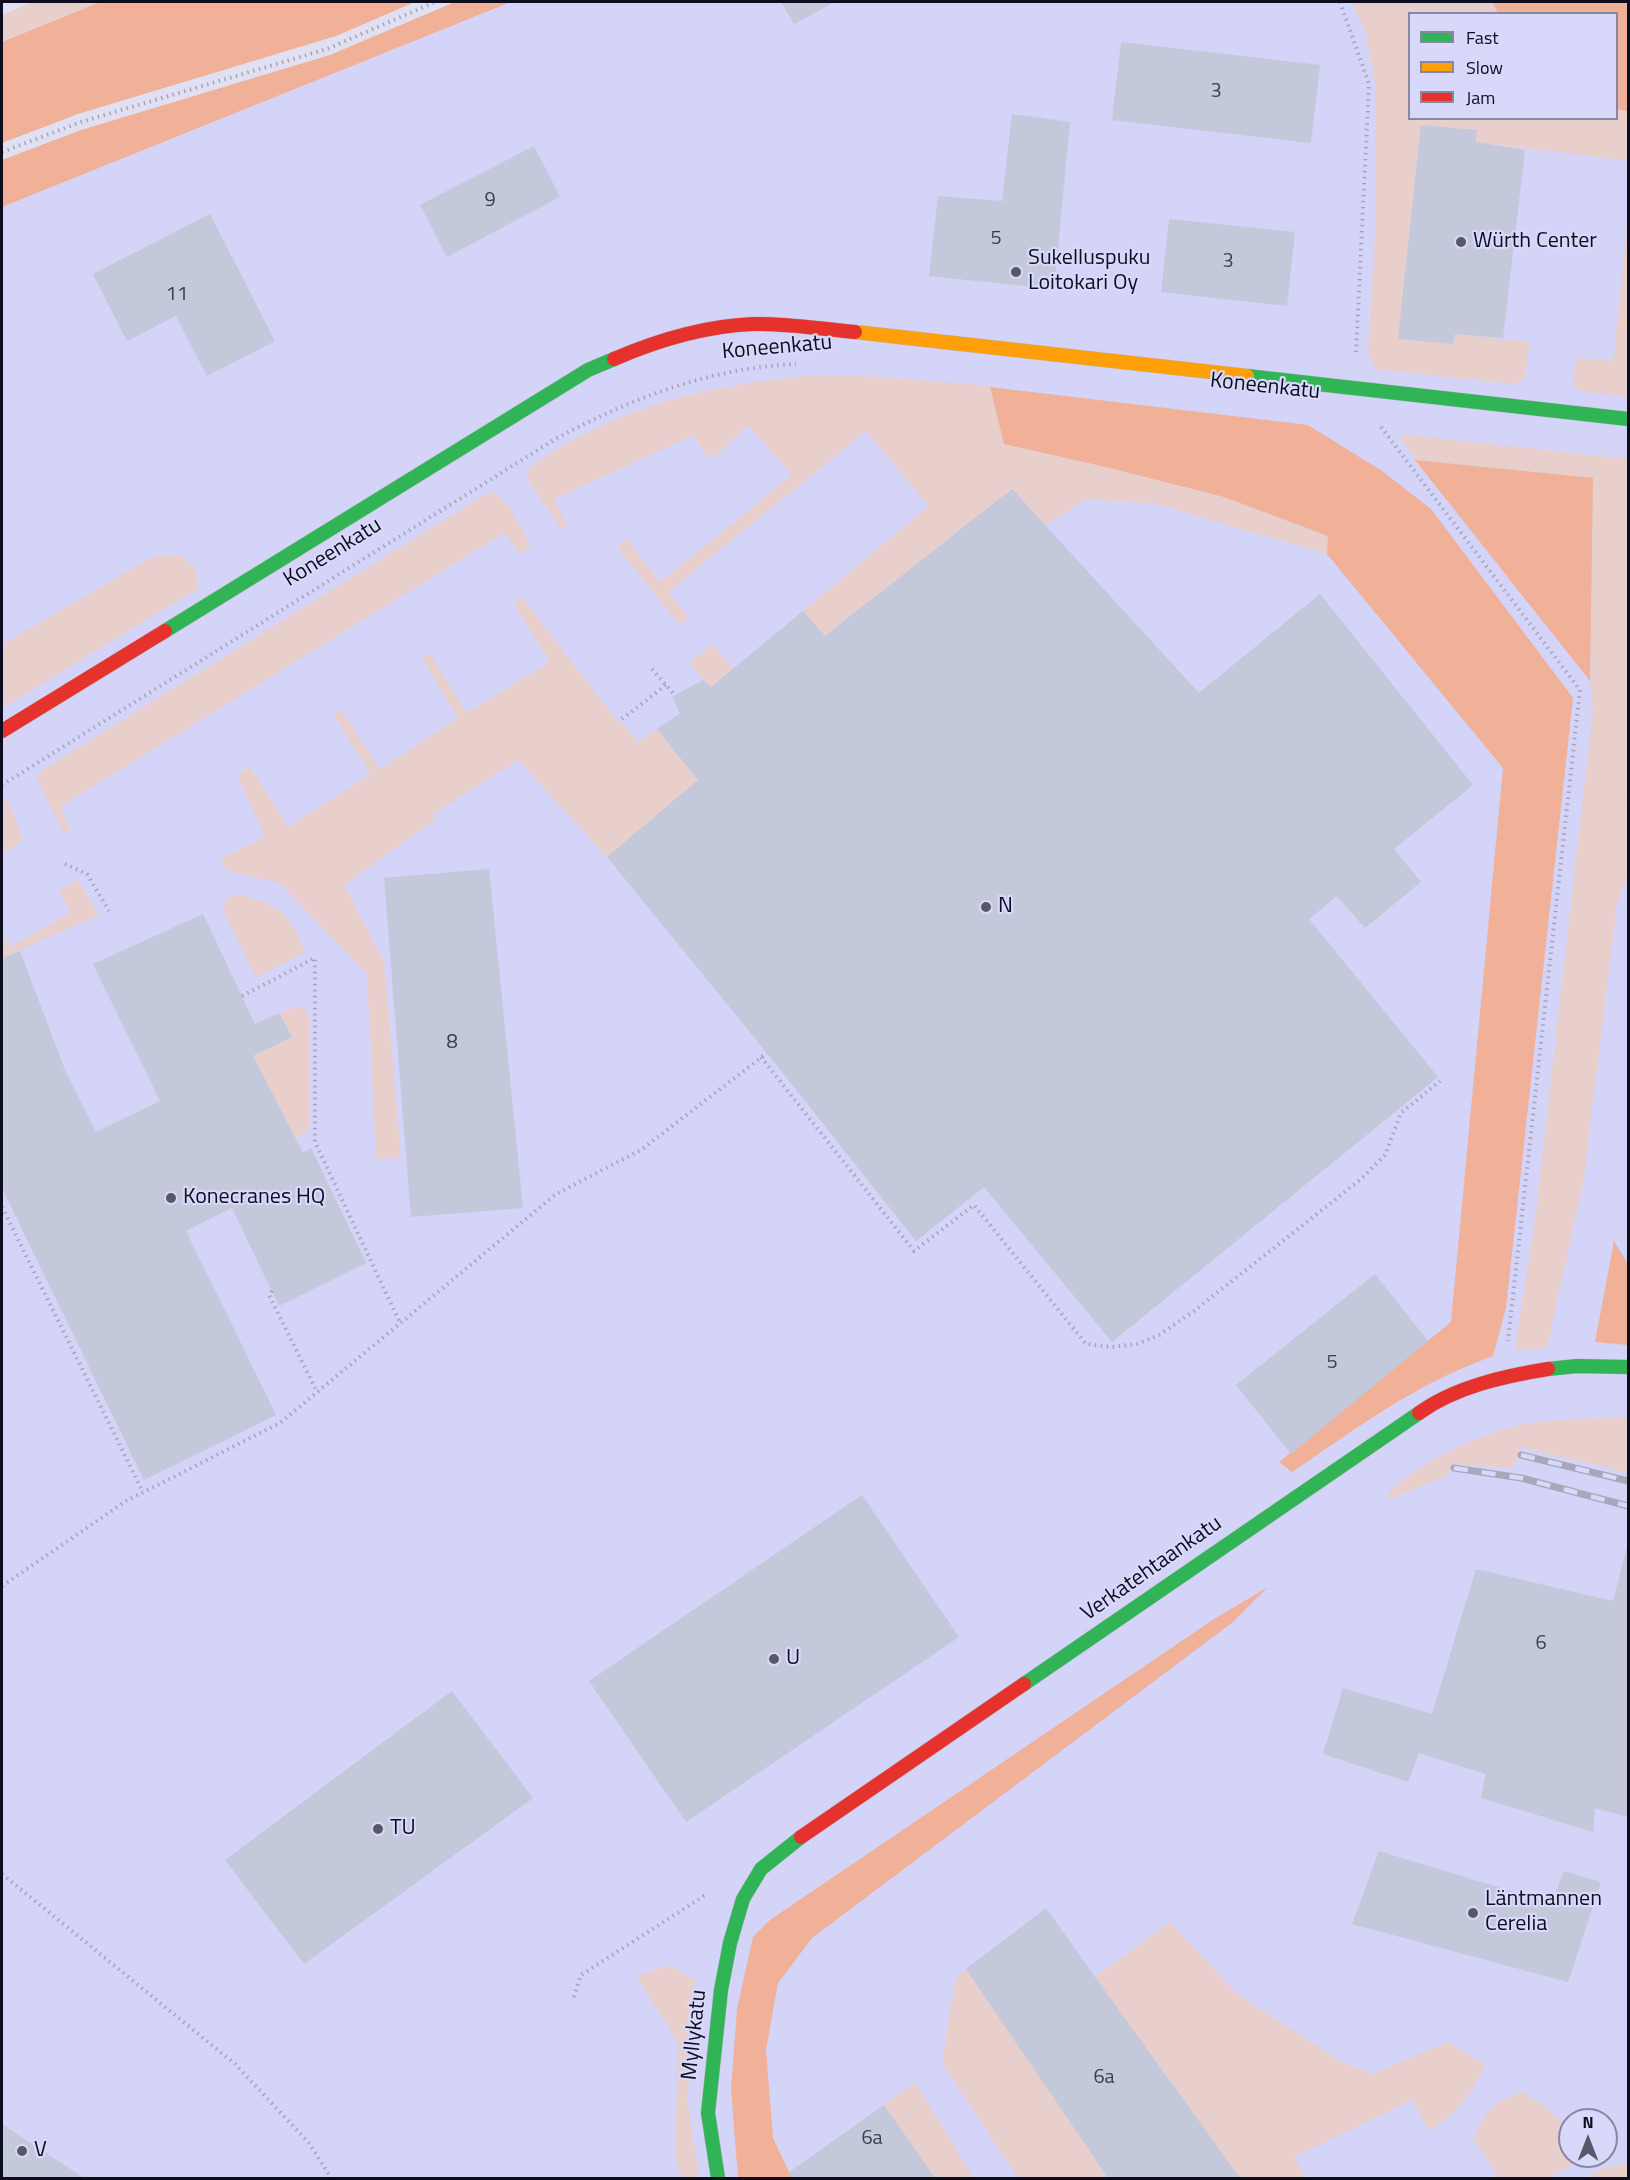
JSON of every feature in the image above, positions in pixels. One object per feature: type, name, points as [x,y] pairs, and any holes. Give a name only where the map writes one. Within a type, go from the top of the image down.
[{"type":"street","name":"Koneenkatu","points":[[2,731],[588,370],[641,346],[691,331],[740,325],[858,332],[1629,419]]},
{"type":"street","name":"Verkatehtaankatu","points":[[743,1899],[761,1869],[791,1844],[1431,1404],[1471,1387],[1508,1376],[1556,1366],[1629,1367]]},
{"type":"street","name":"Myllykatu","points":[[718,2178],[708,2113],[721,1990],[743,1899]]},
{"type":"path","points":[[2,152],[81,122],[327,49],[435,2]]},
{"type":"path","points":[[1340,2],[1368,84],[1355,359],[1363,388]]},
{"type":"path","name":"Koneenkatu","points":[[2,785],[557,438],[593,419],[666,388],[707,377],[752,367],[804,364]]},
{"type":"path","points":[[1387,422],[1376,421],[1580,690],[1507,1348],[1508,1376]]},
{"type":"path","points":[[652,669],[675,695]]},
{"type":"path","points":[[622,719],[656,696],[666,686]]},
{"type":"path","points":[[65,864],[87,874],[109,911]]},
{"type":"path","points":[[242,996],[315,958],[315,1142],[400,1323]]},
{"type":"path","points":[[2,1586],[126,1501],[280,1423],[556,1194],[641,1150],[767,1053]]},
{"type":"path","points":[[761,1057],[914,1251],[974,1205],[1086,1344],[1112,1347],[1137,1344],[1159,1335],[1194,1311],[1360,1180],[1385,1155],[1401,1113],[1440,1081]]},
{"type":"path","points":[[2,1207],[143,1492]]},
{"type":"path","points":[[273,1292],[269,1294],[317,1392]]},
{"type":"path","points":[[2,1874],[235,2064],[309,2142],[331,2178]]},
{"type":"path","points":[[574,1997],[581,1975],[704,1896],[743,1899]]},
{"type":"shaded area","points":[[33,2],[100,2],[2,42],[2,15]]},
{"type":"shaded area","points":[[100,2],[415,2],[336,36],[78,114],[2,143],[2,42]]},
{"type":"shaded area","points":[[455,2],[511,2],[2,207],[2,160],[81,130],[330,55]]},
{"type":"shaded area","points":[[511,2],[1628,2],[1628,2178],[2,2178],[2,207]]},
{"type":"shaded area","points":[[1351,2],[1492,2],[1497,12],[1408,12],[1408,120],[1618,120],[1618,109],[1628,111],[1628,161],[1476,142],[1477,130],[1421,125],[1398,339],[1453,344],[1455,334],[1530,342],[1525,378],[1513,384],[1375,369],[1368,354],[1376,218],[1375,84],[1366,34]]},
{"type":"shaded area","points":[[1492,2],[1628,2],[1628,111],[1618,109],[1618,12],[1497,12]]},
{"type":"shaded area","points":[[1628,216],[1628,397],[1581,391],[1573,386],[1576,358],[1613,361]]},
{"type":"shaded area","points":[[816,375],[886,377],[990,386],[1004,444],[1224,497],[1328,536],[1327,554],[1156,504],[1086,499],[1046,525],[1012,489],[825,636],[803,611],[929,506],[866,431],[668,592],[689,617],[679,624],[617,547],[626,539],[660,582],[792,475],[748,425],[718,454],[707,458],[694,435],[554,499],[568,528],[561,529],[525,475],[543,458],[594,429],[655,405],[718,389]]},
{"type":"shaded area","points":[[990,387],[1308,425],[1382,471],[1431,509],[1573,698],[1506,1308],[1493,1356],[1438,1379],[1413,1393],[1365,1422],[1292,1472],[1279,1462],[1451,1322],[1503,768],[1327,554],[1328,536],[1224,497],[1004,444]]},
{"type":"shaded area","points":[[1399,434],[1628,459],[1628,871],[1617,902],[1584,1178],[1547,1348],[1515,1350],[1536,1212],[1593,708],[1590,681],[1593,478],[1415,460]]},
{"type":"shaded area","points":[[1415,460],[1593,478],[1590,681]]},
{"type":"shaded area","points":[[494,492],[508,505],[531,546],[520,554],[504,533],[60,807],[71,832],[63,832],[37,775],[481,497]]},
{"type":"shaded area","points":[[180,555],[195,568],[199,588],[2,708],[2,649],[5,643],[152,557]]},
{"type":"shaded area","points":[[522,597],[615,718],[623,724],[638,743],[657,729],[698,780],[607,857],[518,760],[432,815],[435,820],[344,885],[384,962],[401,1158],[376,1159],[367,974],[280,883],[227,869],[220,859],[265,837],[237,775],[250,767],[288,827],[371,774],[333,714],[341,710],[380,769],[458,718],[422,658],[430,653],[467,713],[550,662],[513,603]]},
{"type":"shaded area","points":[[712,645],[734,669],[711,687],[689,663]]},
{"type":"shaded area","points":[[6,798],[16,819],[22,841],[2,854],[2,799]]},
{"type":"shaded area","points":[[78,880],[99,915],[2,958],[2,933],[11,947],[71,912],[59,892]]},
{"type":"shaded area","points":[[236,895],[250,897],[272,905],[288,919],[305,952],[256,978],[224,912],[225,900]]},
{"type":"shaded area","points":[[297,1007],[304,1008],[309,1018],[309,1128],[296,1139],[253,1056],[291,1037],[279,1013]]},
{"type":"shaded area","points":[[1614,1241],[1628,1264],[1628,1345],[1595,1342]]},
{"type":"shaded area","points":[[1628,1418],[1628,1473],[1520,1447],[1513,1468],[1453,1464],[1445,1477],[1391,1498],[1387,1494],[1418,1469],[1478,1438],[1519,1425],[1538,1422]]},
{"type":"shaded area","points":[[1268,1587],[1233,1622],[812,1938],[778,1983],[766,2050],[773,2138],[792,2178],[738,2178],[731,2089],[737,2009],[753,1937],[770,1920],[1214,1619]]},
{"type":"shaded area","points":[[1170,1922],[1237,1994],[1343,2063],[1372,2074],[1448,2042],[1485,2065],[1475,2085],[1462,2102],[1430,2131],[1412,2100],[1294,2157],[1307,2178],[1240,2178],[1095,1977]]},
{"type":"shaded area","points":[[671,1965],[695,1981],[698,2013],[687,2098],[699,2178],[681,2178],[675,2151],[678,2042],[636,1976]]},
{"type":"shaded area","points":[[966,1969],[1108,2178],[1018,2178],[942,2063],[955,1980]]},
{"type":"shaded area","points":[[915,2082],[974,2178],[935,2178],[884,2105]]},
{"type":"shaded area","points":[[1521,2092],[1543,2105],[1558,2118],[1558,2168],[1567,2168],[1548,2178],[1489,2178],[1497,2174],[1473,2139],[1485,2115],[1504,2099]]},
{"type":"shaded area","points":[[1628,2163],[1628,2178],[1585,2178],[1601,2169],[1618,2168],[1618,2165]]},
{"type":"building","points":[[781,2],[835,2],[794,24]]},
{"type":"building","points":[[1121,42],[1320,65],[1311,143],[1112,120]]},
{"type":"building","points":[[1012,114],[1070,122],[1054,289],[929,276],[938,196],[1002,201]]},
{"type":"building","name":"Würth Center","points":[[1421,125],[1477,130],[1476,142],[1525,150],[1503,338],[1455,334],[1453,344],[1398,339]]},
{"type":"building","points":[[534,146],[560,197],[447,257],[420,205]]},
{"type":"building","points":[[210,214],[275,341],[207,376],[176,316],[127,341],[93,274]]},
{"type":"building","points":[[1169,219],[1295,232],[1287,306],[1161,292]]},
{"type":"building","name":"N","points":[[1012,489],[1199,693],[1320,594],[1473,785],[1394,849],[1421,882],[1365,928],[1337,896],[1309,919],[1438,1077],[1112,1342],[984,1187],[916,1241],[607,857],[698,780],[657,729],[680,713],[672,697],[703,680],[711,687],[803,611],[825,636]]},
{"type":"building","points":[[489,869],[523,1208],[411,1217],[384,878]]},
{"type":"building","name":"Konecranes HQ","points":[[203,914],[255,1024],[279,1013],[292,1037],[253,1056],[303,1153],[311,1148],[366,1263],[279,1306],[232,1208],[186,1231],[276,1415],[144,1480],[2,1188],[2,958],[20,951],[65,1070],[96,1132],[160,1101],[93,964]]},
{"type":"building","points":[[1375,1274],[1428,1341],[1291,1454],[1236,1385]]},
{"type":"building","name":"U","points":[[862,1495],[959,1637],[686,1822],[589,1681]]},
{"type":"building","points":[[1628,1543],[1628,1817],[1595,1808],[1593,1832],[1481,1798],[1486,1774],[1419,1753],[1408,1782],[1323,1754],[1343,1688],[1432,1714],[1476,1569],[1613,1601]]},
{"type":"building","name":"TU","points":[[452,1691],[533,1798],[304,1964],[225,1860]]},
{"type":"building","name":"Läntmannen Cerelia","points":[[1379,1851],[1551,1903],[1564,1871],[1601,1882],[1568,1982],[1352,1924]]},
{"type":"building","points":[[1046,1908],[1240,2178],[1108,2178],[966,1969]]},
{"type":"building","points":[[884,2105],[935,2178],[792,2178],[788,2173]]},
{"type":"building","name":"V","points":[[2,2124],[84,2178],[2,2178]]},
{"type":"railway","points":[[1521,1455],[1628,1481]]},
{"type":"railway","points":[[1454,1468],[1521,1478],[1628,1506]]},
{"type":"traffic: fast","points":[[165,631],[588,370],[614,359]]},
{"type":"traffic: fast","points":[[1247,376],[1628,419]]},
{"type":"traffic: fast","points":[[1548,1369],[1577,1366],[1628,1367]]},
{"type":"traffic: fast","points":[[1024,1684],[1419,1413]]},
{"type":"traffic: fast","points":[[718,2178],[708,2113],[721,1990],[730,1943],[743,1899],[761,1869],[801,1837]]},
{"type":"traffic: slow","points":[[855,332],[1247,376]]},
{"type":"traffic: jam","points":[[614,359],[682,335],[735,325],[778,324],[855,332]]},
{"type":"traffic: jam","points":[[2,731],[165,631]]},
{"type":"traffic: jam","points":[[1419,1413],[1464,1389],[1514,1375],[1548,1369]]},
{"type":"traffic: jam","points":[[801,1837],[1024,1684]]},
{"type":"place","name":"Würth Center","points":[[1461,242]]},
{"type":"place","name":"Sukelluspuku Loitokari Oy","points":[[1016,272]]},
{"type":"place","name":"N","points":[[986,907]]},
{"type":"place","name":"Konecranes HQ","points":[[171,1198]]},
{"type":"place","name":"U","points":[[774,1659]]},
{"type":"place","name":"TU","points":[[378,1829]]},
{"type":"place","name":"Läntmannen Cerelia","points":[[1473,1913]]},
{"type":"place","name":"V","points":[[22,2151]]}]
